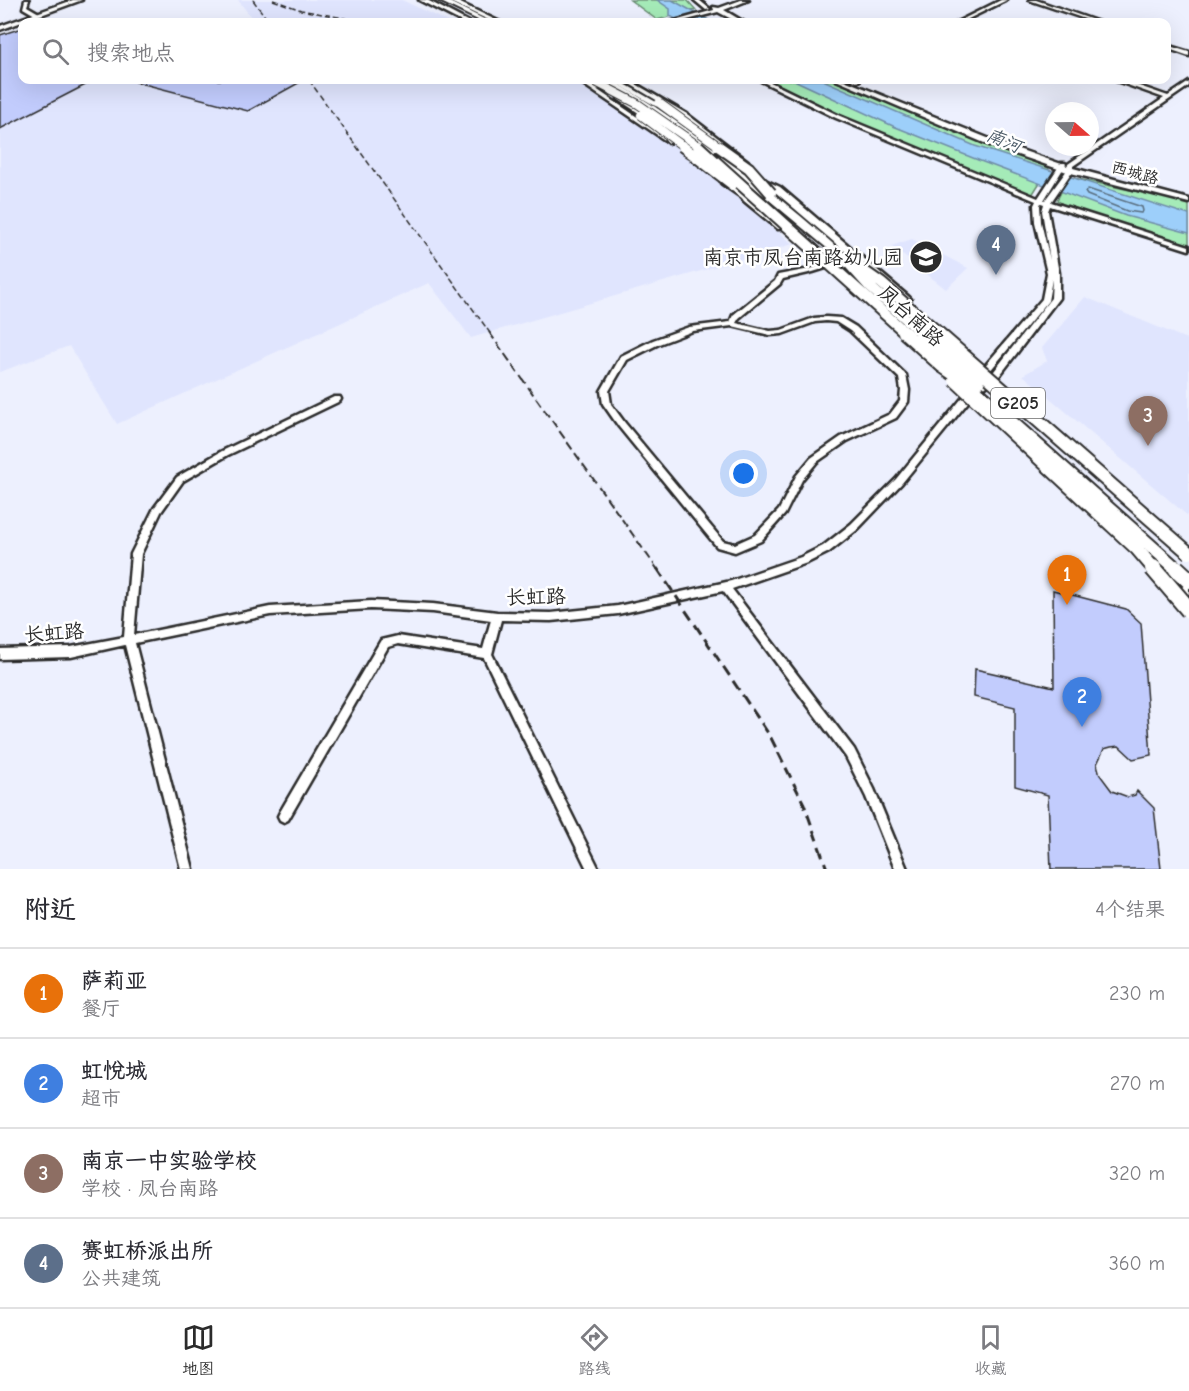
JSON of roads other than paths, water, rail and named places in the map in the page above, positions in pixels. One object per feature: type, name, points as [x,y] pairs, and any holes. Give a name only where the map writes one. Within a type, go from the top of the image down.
[{"type":"highway","points":[[440,0],[478,18]]},
{"type":"highway","points":[[429,3],[465,18]]},
{"type":"highway","points":[[590,84],[637,112],[735,187],[759,201]]},
{"type":"highway","name":"凤台南路","points":[[600,84],[625,96],[666,122],[742,183],[759,201],[942,366]]},
{"type":"highway","name":"凤台南路","points":[[613,84],[671,119],[774,191],[843,257],[881,283],[1189,554]]},
{"type":"highway","points":[[623,84],[659,103],[749,168],[774,191]]},
{"type":"highway","points":[[843,257],[869,285],[1189,571]]},
{"type":"highway","points":[[942,366],[965,392],[1189,596]]},
{"type":"highway","points":[[942,366],[971,386],[1189,580]]},
{"type":"highway","points":[[1137,549],[1189,608]]},
{"type":"main road","points":[[416,0],[429,3],[444,12]]},
{"type":"main road","points":[[422,0],[457,18]]},
{"type":"main road","points":[[449,0],[488,18]]},
{"type":"main road","points":[[709,11],[732,0]]},
{"type":"main road","points":[[682,18],[746,0]]},
{"type":"main road","points":[[26,18],[73,1]]},
{"type":"main road","points":[[709,11],[723,18]]},
{"type":"main road","points":[[709,11],[729,18]]},
{"type":"main road","points":[[0,28],[18,21]]},
{"type":"main road","name":"凤台南路","points":[[594,84],[633,105],[685,141],[740,186],[747,199],[828,266],[970,394],[1189,608]]},
{"type":"main road","name":"凤台南路","points":[[622,84],[681,120],[858,256],[994,378],[1189,545]]},
{"type":"main road","name":"西城路","points":[[848,84],[992,143],[1066,168],[1189,201]]},
{"type":"main road","name":"西城路","points":[[865,84],[1066,168],[1189,196]]},
{"type":"street","points":[[27,0],[25,7],[37,14]]},
{"type":"street","points":[[696,0],[709,11]]},
{"type":"street","points":[[704,0],[709,11]]},
{"type":"street","points":[[969,18],[1005,0]]},
{"type":"street","points":[[1031,0],[1085,18]]},
{"type":"street","points":[[1171,47],[1189,54]]},
{"type":"street","points":[[587,84],[638,118],[747,199]]},
{"type":"street","points":[[633,84],[685,115],[736,153],[774,191]]},
{"type":"street","points":[[771,84],[838,117],[1044,202],[1189,248]]},
{"type":"street","points":[[1129,84],[1169,98]]},
{"type":"street","points":[[986,370],[1045,299],[1050,273],[1038,222],[1037,205],[1044,202],[1066,168],[1189,84]]},
{"type":"street","name":"长虹路","points":[[0,654],[71,652],[270,611],[371,605],[433,608],[497,616],[551,617],[618,610],[725,586],[804,560],[826,549],[844,535],[899,481],[970,394],[994,378],[1055,298],[1056,273],[1044,202]]},
{"type":"street","points":[[732,324],[736,317],[778,282],[780,277],[828,266],[858,256]]},
{"type":"street","points":[[814,320],[838,320],[853,329],[903,377],[905,390],[904,402],[893,416],[844,439],[814,460],[799,478],[782,512],[758,538],[735,548],[720,544],[622,425],[604,396],[615,370],[631,353],[692,329],[732,324],[770,333],[782,332],[814,320]]},
{"type":"street","points":[[187,869],[129,641],[136,554],[158,510],[180,478],[225,453],[338,399]]},
{"type":"street","points":[[725,586],[850,753],[870,793],[901,869]]},
{"type":"street","points":[[497,616],[487,654],[593,869]]},
{"type":"street","points":[[284,816],[386,643],[399,640],[487,654]]},
{"type":"water","points":[[657,0],[672,0],[705,18],[674,18],[670,16],[670,9]]},
{"type":"water","points":[[803,84],[832,84],[975,146],[1189,215],[1189,233],[1126,216],[893,126]]},
{"type":"railway","points":[[253,0],[266,18]]},
{"type":"railway","points":[[273,0],[301,10],[344,18]]},
{"type":"railway","points":[[312,84],[490,333]]},
{"type":"railway","points":[[489,332],[658,570]]},
{"type":"railway","points":[[657,568],[770,736],[804,804],[827,869]]},
{"type":"place","name":"南京市凤台南路幼儿园","points":[[926,257]]},
{"type":"place","name":"赛虹桥派出所","points":[[996,275]]},
{"type":"place","name":"南京一中实验学校","points":[[1148,446]]},
{"type":"place","name":"萨莉亚","points":[[1067,605]]},
{"type":"place","name":"虹悦城","points":[[1082,727]]},
{"type":"water label","name":"南河","points":[[1004,141]]}]
